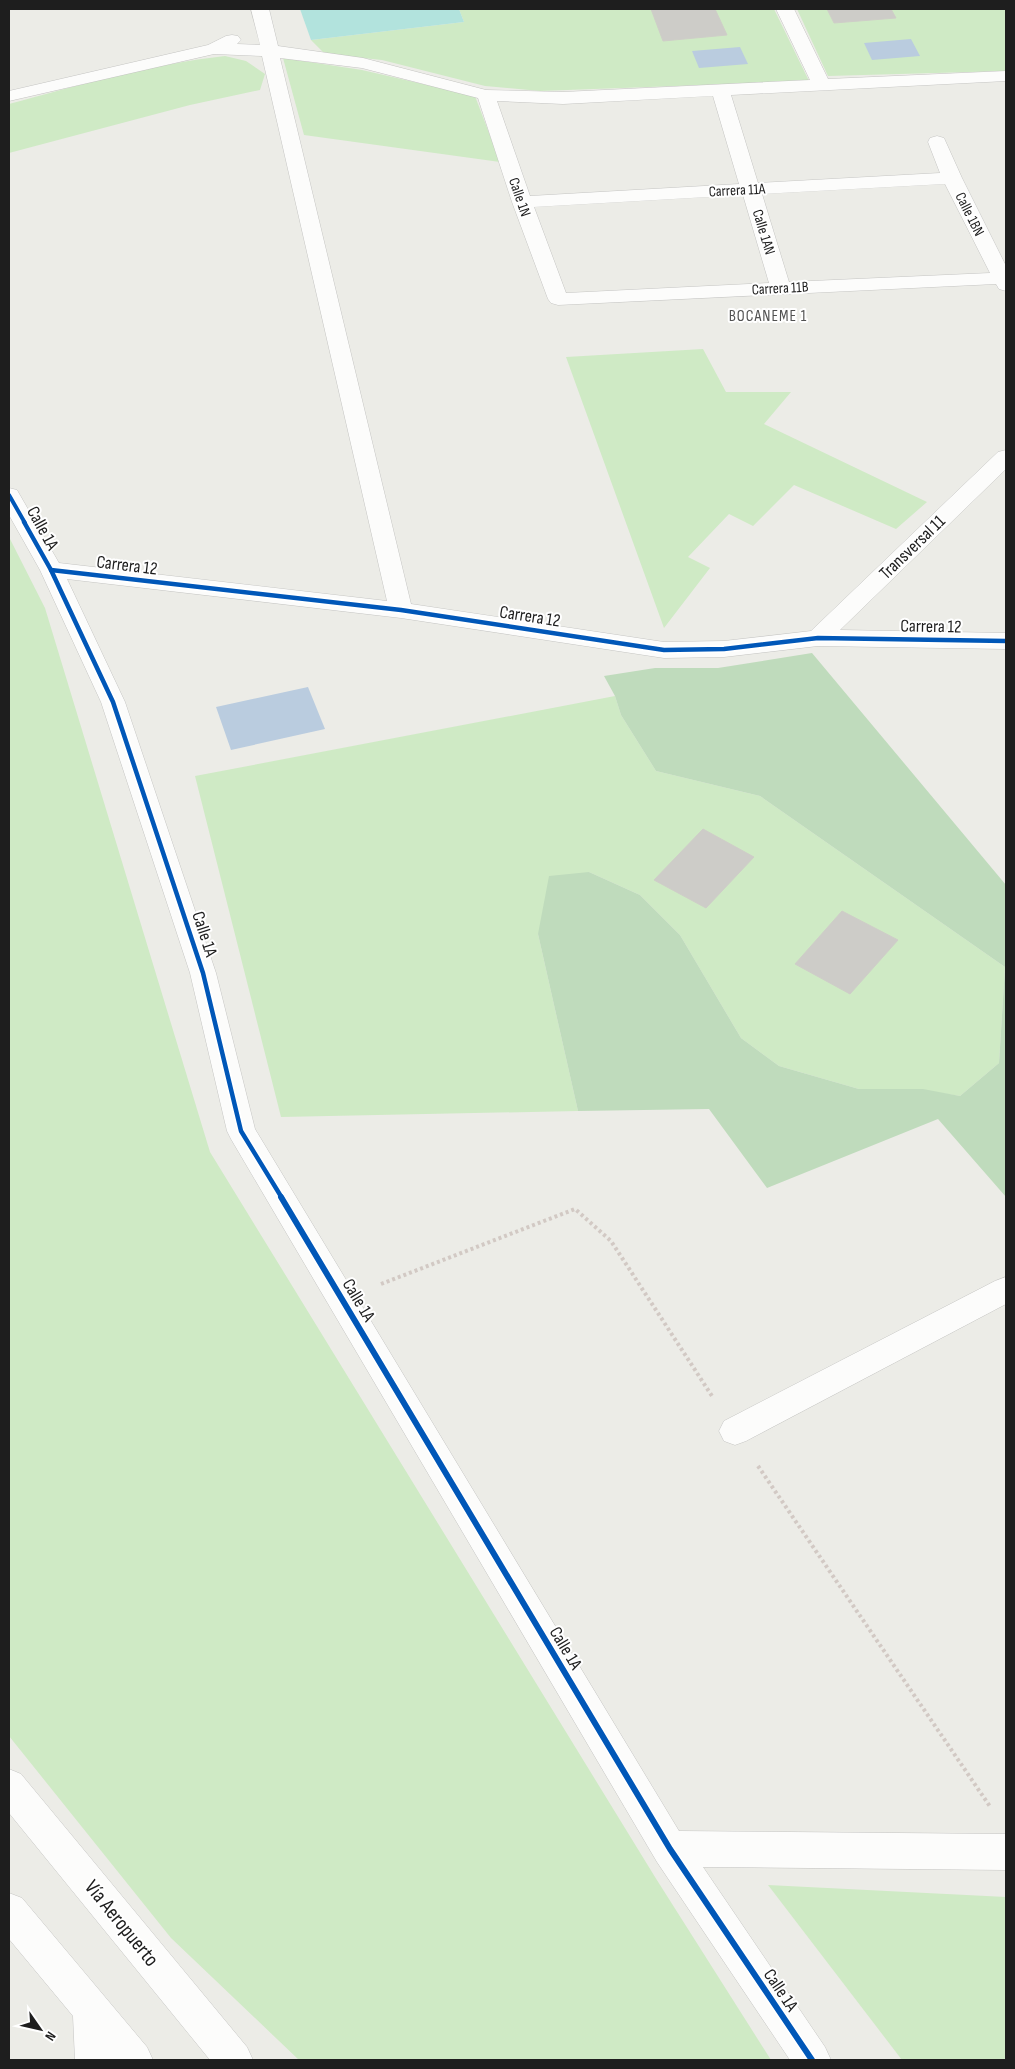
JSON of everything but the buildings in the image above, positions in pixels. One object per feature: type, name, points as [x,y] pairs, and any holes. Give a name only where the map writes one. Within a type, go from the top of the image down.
[{"type":"street","points":[[785,9],[822,86]]},
{"type":"street","points":[[214,49],[262,16],[401,610]]},
{"type":"street","points":[[9,96],[214,49],[271,51],[363,63],[486,94],[562,98],[1006,76]]},
{"type":"street","name":"Calle 1AN","points":[[720,90],[781,288]]},
{"type":"street","name":"Calle 1N","points":[[486,94],[522,202],[558,299]]},
{"type":"street","name":"Calle 1BN","points":[[937,142],[952,178],[1004,281]]},
{"type":"street","name":"Carrera 11A","points":[[522,202],[952,178]]},
{"type":"street","name":"Carrera 11B","points":[[558,299],[781,288],[1004,281]]},
{"type":"street","name":"Transversal 11","points":[[818,638],[1006,457]]},
{"type":"street","name":"Calle 1A","points":[[9,495],[51,570],[113,702],[203,973],[241,1131],[670,1849],[812,2060]]},
{"type":"street","name":"Carrera 12","points":[[51,570],[401,610],[664,650],[724,649],[818,638],[1006,641]]},
{"type":"street","points":[[735,1431],[1006,1290]]},
{"type":"street","name":"Vía Aeropuerto","points":[[9,1786],[234,2060]]},
{"type":"street","points":[[670,1849],[1006,1852]]},
{"type":"street","points":[[9,1910],[134,2060]]},
{"type":"street","points":[[90,2008],[94,2060]]},
{"type":"green space","points":[[459,9],[774,9],[809,81],[540,91],[485,86],[382,60],[325,54],[311,40],[464,22]]},
{"type":"green space","points":[[797,9],[1006,9],[1006,71],[828,76]]},
{"type":"green space","points":[[225,56],[246,61],[265,74],[260,90],[190,105],[9,153],[9,104],[170,64]]},
{"type":"green space","points":[[283,58],[362,70],[475,96],[500,162],[304,135]]},
{"type":"green space","points":[[703,349],[726,392],[791,392],[764,424],[927,502],[896,529],[794,485],[753,526],[729,514],[688,557],[710,568],[664,628],[566,357]]},
{"type":"green space","points":[[9,537],[45,608],[210,1152],[655,1877],[771,2060],[299,2060],[171,1938],[9,1736]]},
{"type":"green space","points":[[812,653],[1006,885],[1006,1197],[938,1119],[767,1188],[709,1109],[578,1111],[538,934],[549,876],[589,872],[640,895],[680,935],[741,1038],[779,1066],[859,1089],[923,1089],[960,1096],[999,1063],[1005,967],[760,796],[656,771],[621,715],[615,696],[604,676],[655,668],[718,668]]},
{"type":"green space","points":[[615,696],[621,715],[656,771],[760,796],[1005,967],[999,1063],[960,1096],[914,1089],[859,1089],[779,1066],[741,1038],[680,935],[640,895],[589,872],[538,934],[578,1111],[281,1117],[195,776]]},
{"type":"green space","points":[[768,1885],[1006,1897],[1006,2060],[902,2060]]},
{"type":"shaded area","points":[[300,9],[459,9],[464,22],[311,40]]},
{"type":"shaded area","points":[[911,39],[920,56],[872,60],[864,43]]},
{"type":"shaded area","points":[[740,47],[748,64],[699,68],[692,51]]},
{"type":"shaded area","points":[[308,687],[325,729],[231,750],[216,707]]},
{"type":"cycle path","points":[[9,495],[51,570],[113,702],[203,973],[241,1131],[670,1849],[812,2060]]},
{"type":"cycle path","points":[[51,570],[401,610],[664,650],[724,649],[818,638],[1006,641]]},
{"type":"district","name":"BOCANEME 1","points":[[768,315]]}]
